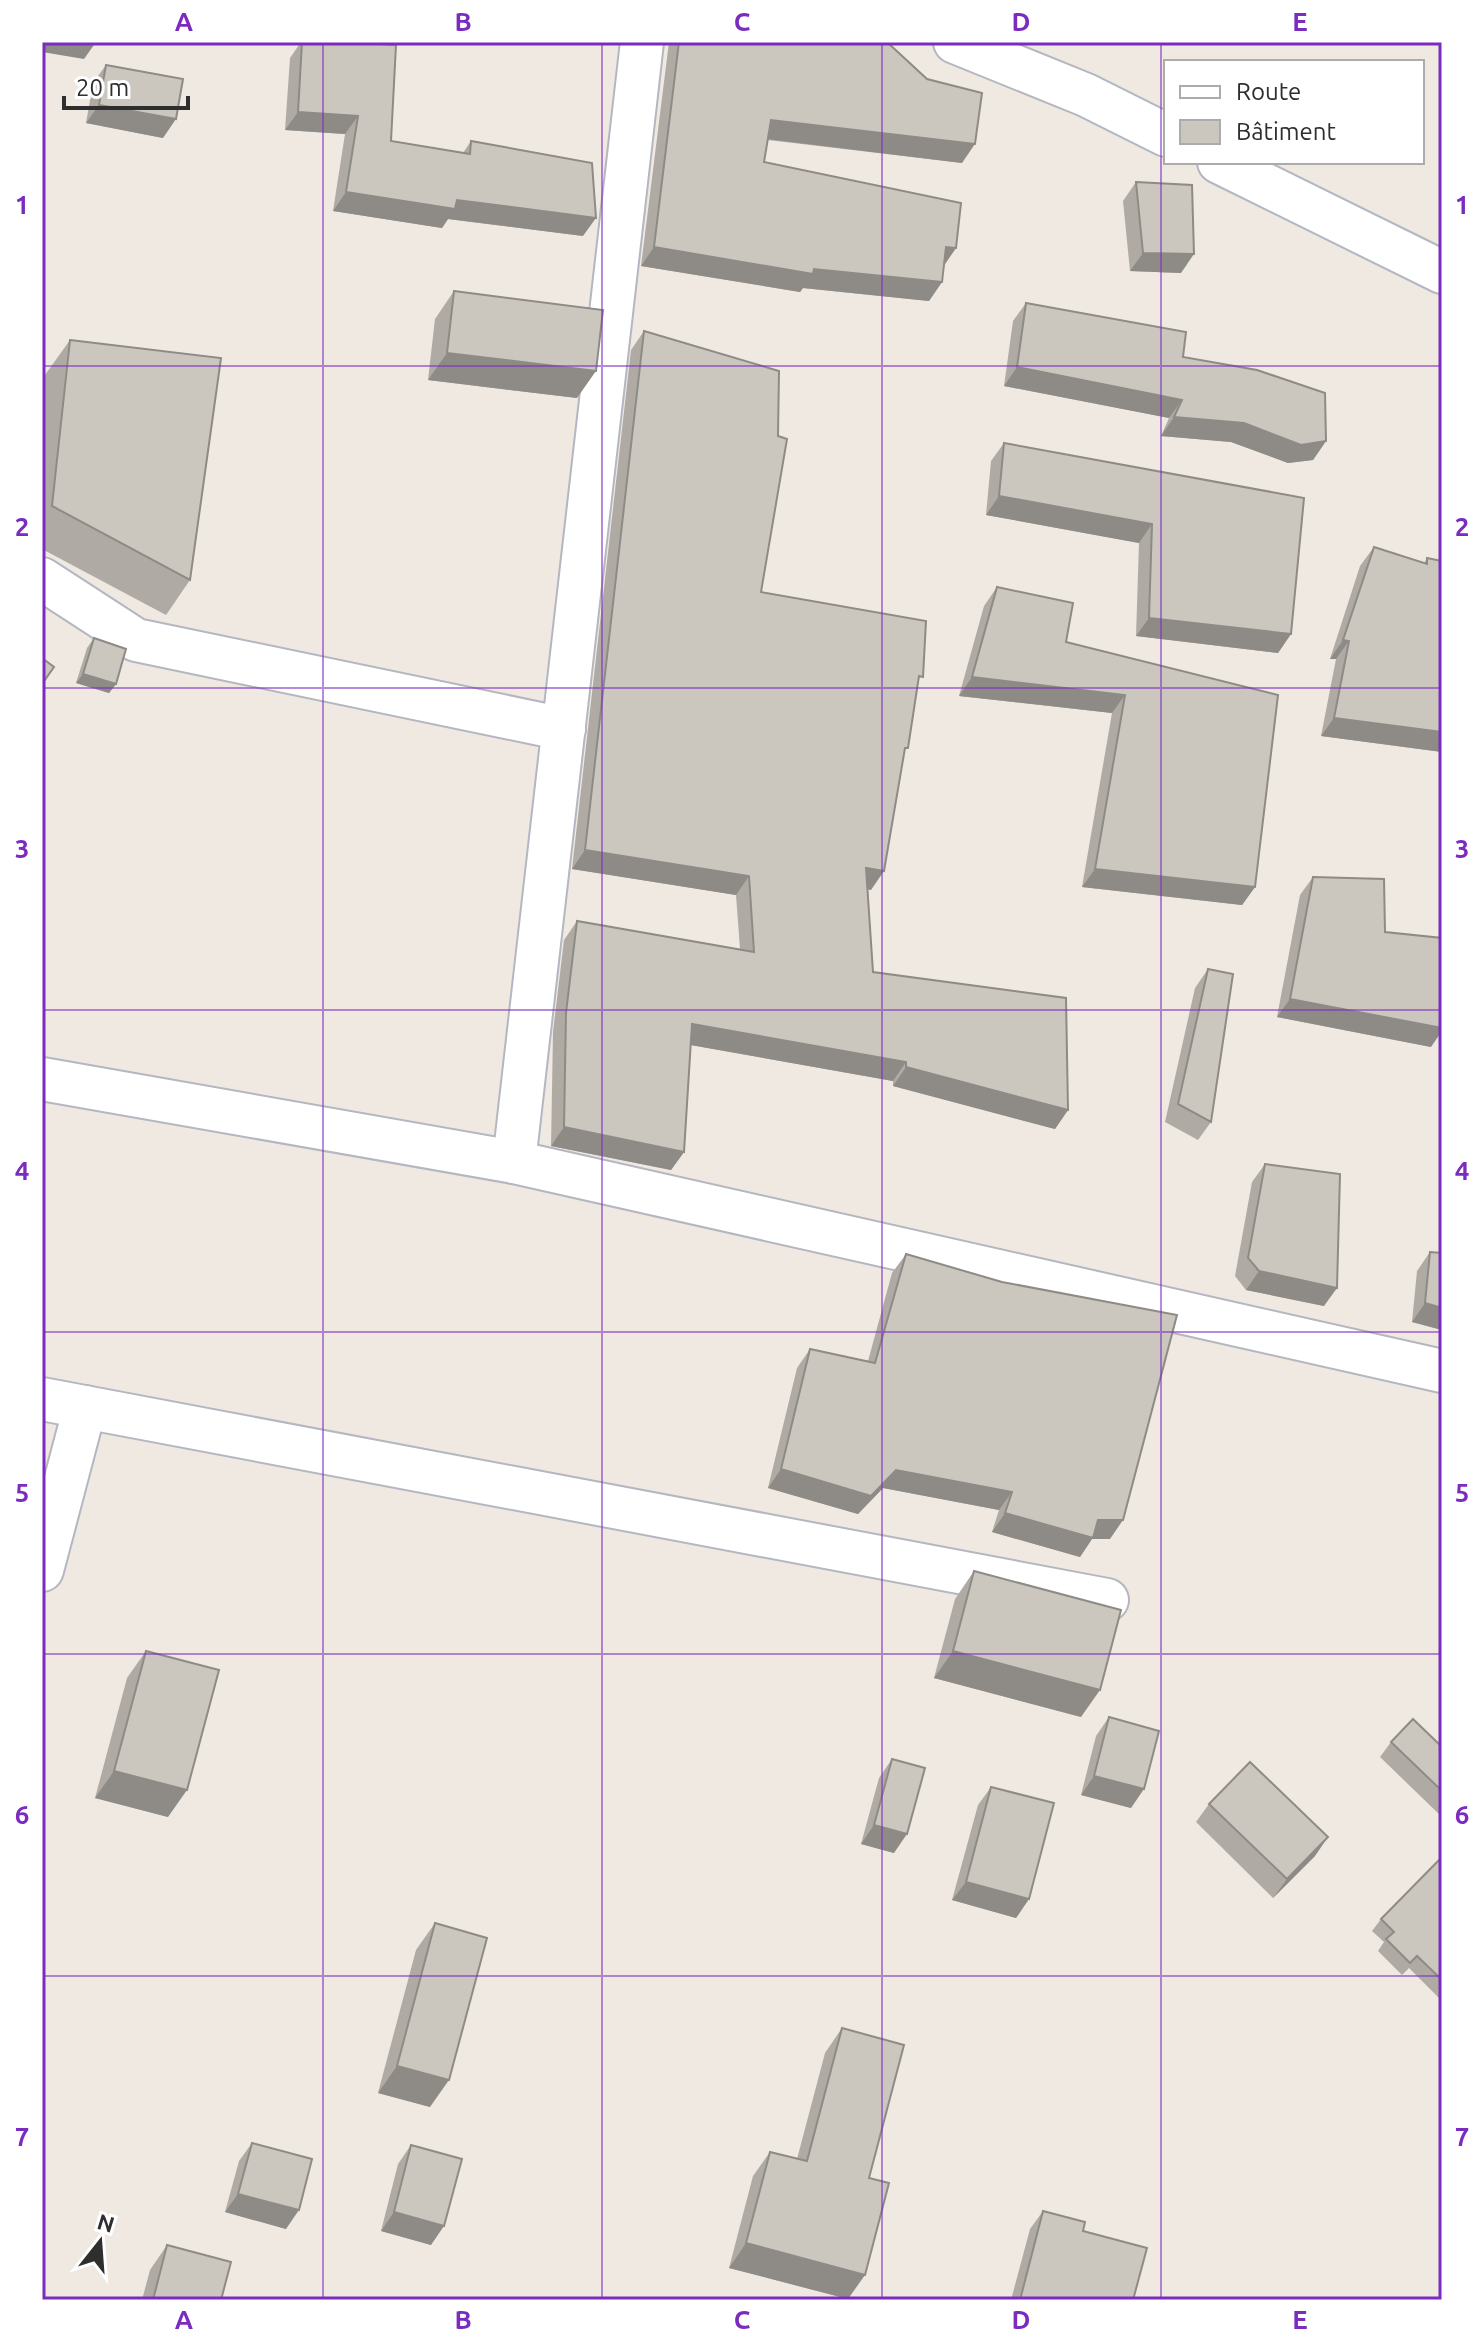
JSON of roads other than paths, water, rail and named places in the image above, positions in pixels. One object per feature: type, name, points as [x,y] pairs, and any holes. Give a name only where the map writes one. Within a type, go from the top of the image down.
[{"type":"street","points":[[514,1162],[642,42]]},
{"type":"street","points":[[955,42],[1086,95],[1164,134]]},
{"type":"street","points":[[1223,164],[1442,272]]},
{"type":"street","points":[[42,579],[136,640],[564,729]]},
{"type":"street","points":[[42,1079],[514,1162],[1442,1371]]},
{"type":"street","points":[[42,1399],[1107,1600]]},
{"type":"street","points":[[42,1570],[85,1407]]}]
